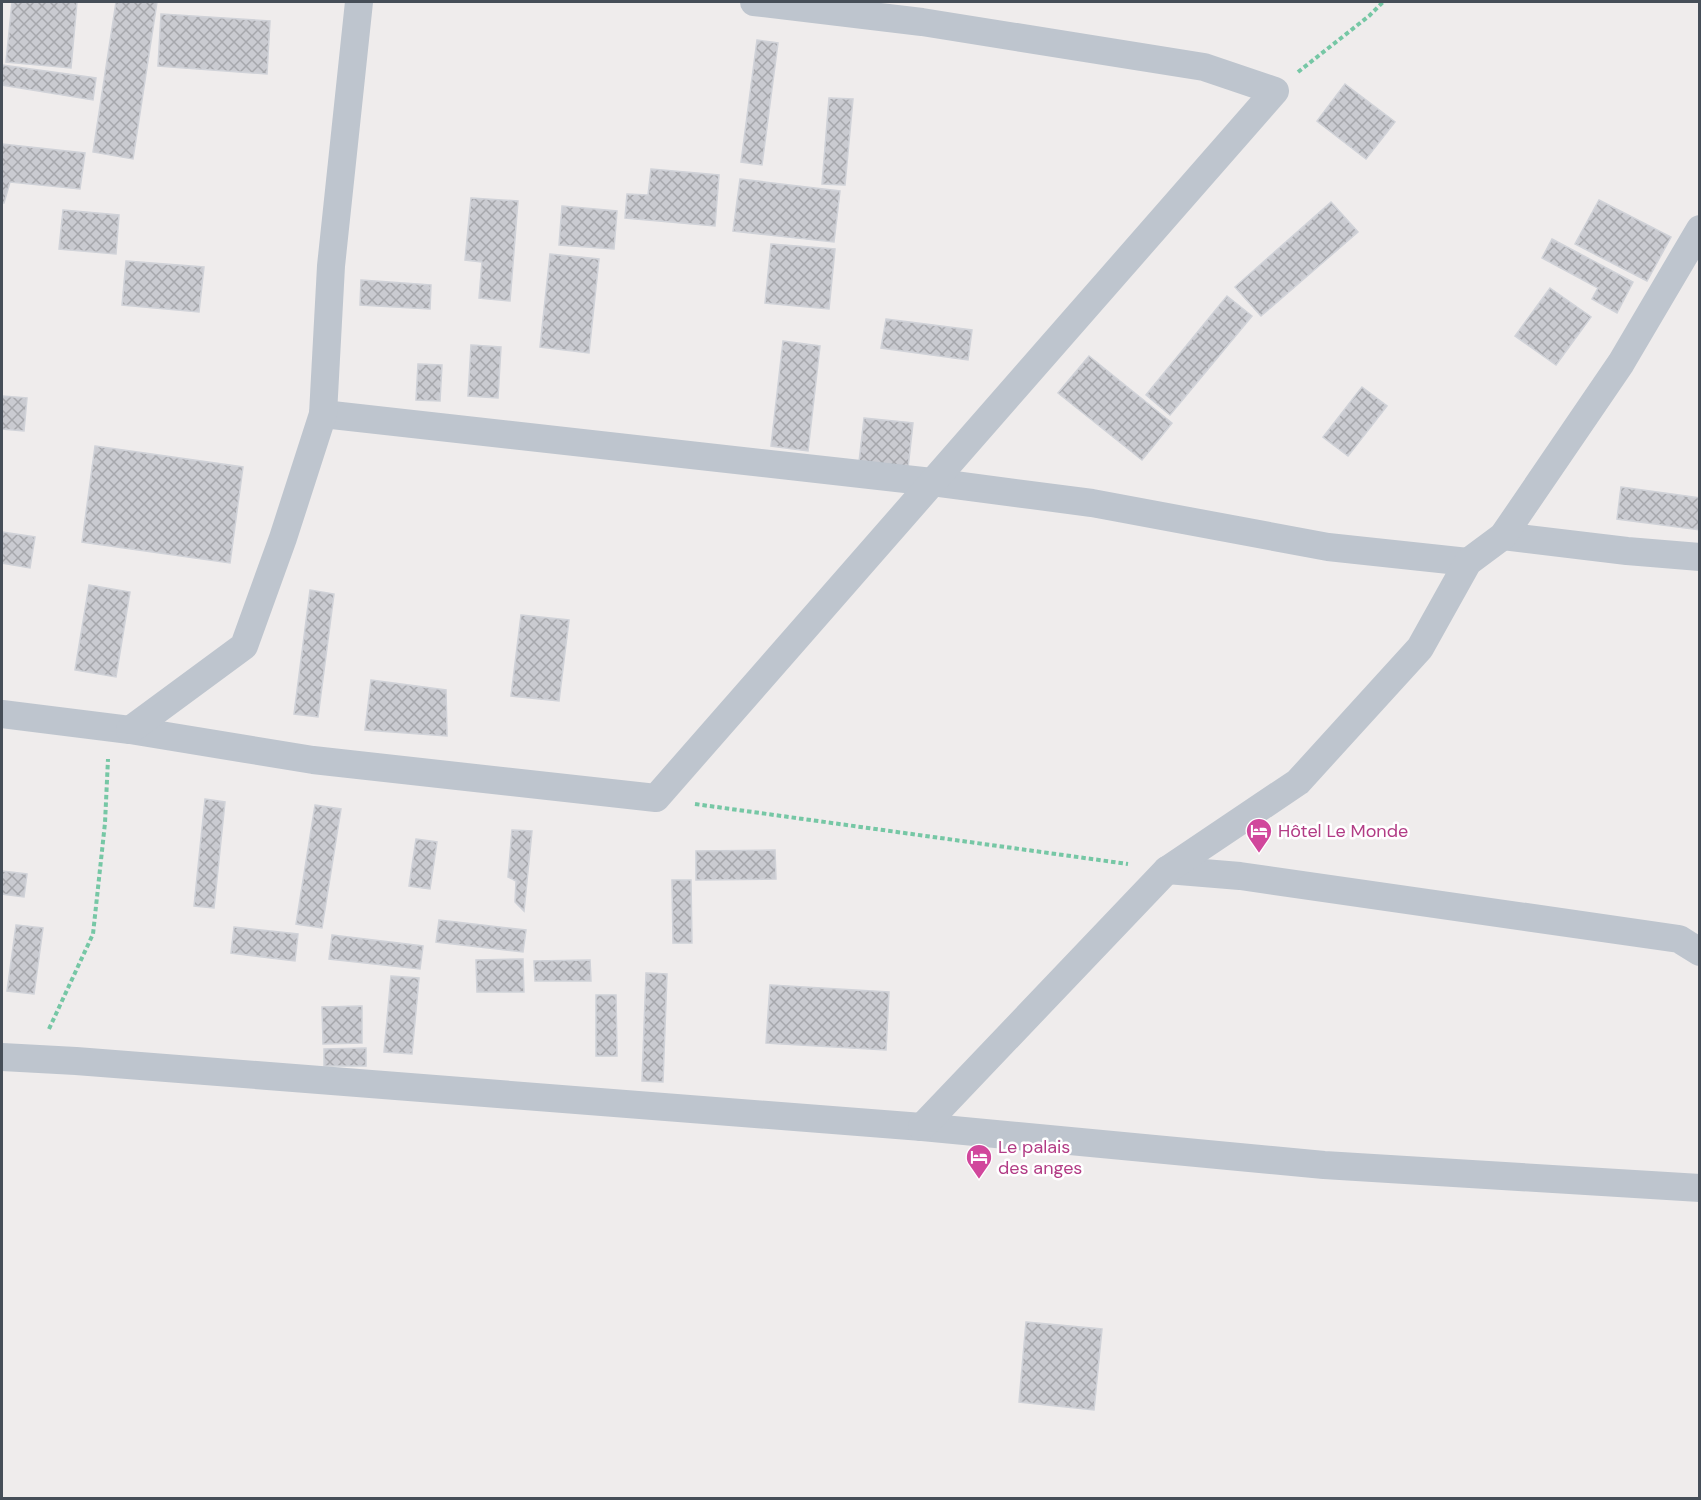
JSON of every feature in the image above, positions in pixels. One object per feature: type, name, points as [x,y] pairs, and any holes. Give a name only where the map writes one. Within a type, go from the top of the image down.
[{"type":"street","points":[[120,728],[244,646],[283,538],[323,414],[331,266],[359,2]]},
{"type":"street","points":[[2,714],[120,728],[313,759],[656,798],[1275,91],[1204,67],[922,22],[754,2]]},
{"type":"street","points":[[922,1126],[1167,870],[1298,782],[1420,648],[1468,562],[1503,536],[1621,363],[1700,229]]},
{"type":"street","points":[[323,414],[932,482],[1092,503],[1328,547],[1468,562]]},
{"type":"street","points":[[1503,536],[1700,557]]},
{"type":"street","points":[[1167,870],[1240,876],[1679,939],[1700,952]]},
{"type":"street","points":[[2,1058],[922,1126],[1324,1165],[1700,1188]]},
{"type":"path","points":[[1275,91],[1370,16],[1383,2]]},
{"type":"path","points":[[35,1059],[93,934],[105,823],[120,728]]},
{"type":"path","points":[[656,798],[1167,870]]},
{"type":"building","points":[[12,2],[77,2],[71,68],[6,62]]},
{"type":"building","points":[[116,2],[157,2],[133,159],[93,152]]},
{"type":"building","points":[[161,14],[270,21],[267,74],[158,66]]},
{"type":"building","points":[[757,40],[778,43],[762,165],[741,162]]},
{"type":"building","points":[[2,65],[96,78],[93,100],[2,85]]},
{"type":"building","points":[[1345,84],[1395,122],[1366,159],[1317,121]]},
{"type":"building","points":[[829,98],[853,99],[845,185],[822,184]]},
{"type":"building","points":[[2,144],[85,153],[80,189],[10,182],[4,203],[2,203]]},
{"type":"building","points":[[651,169],[719,175],[715,226],[625,218],[627,194],[648,195]]},
{"type":"building","points":[[740,179],[840,191],[834,242],[733,231]]},
{"type":"building","points":[[471,198],[518,201],[510,301],[479,298],[482,262],[465,260]]},
{"type":"building","points":[[1599,200],[1671,237],[1647,281],[1575,244]]},
{"type":"building","points":[[1331,202],[1358,232],[1261,316],[1235,287]]},
{"type":"building","points":[[562,206],[617,211],[614,249],[559,245]]},
{"type":"building","points":[[63,210],[119,215],[116,254],[59,249]]},
{"type":"building","points":[[1552,239],[1633,282],[1617,313],[1592,299],[1598,288],[1542,258]]},
{"type":"building","points":[[771,244],[835,249],[829,309],[765,303]]},
{"type":"building","points":[[550,254],[599,259],[589,353],[540,347]]},
{"type":"building","points":[[126,261],[204,267],[199,312],[122,305]]},
{"type":"building","points":[[361,280],[431,285],[430,309],[360,305]]},
{"type":"building","points":[[1550,288],[1591,317],[1556,365],[1515,336]]},
{"type":"building","points":[[1227,296],[1252,316],[1170,415],[1146,395]]},
{"type":"building","points":[[886,319],[972,330],[968,360],[881,348]]},
{"type":"building","points":[[783,341],[820,346],[808,451],[771,446]]},
{"type":"building","points":[[471,345],[501,347],[498,398],[468,396]]},
{"type":"building","points":[[1089,356],[1172,423],[1142,460],[1058,393]]},
{"type":"building","points":[[418,364],[442,365],[440,401],[416,400]]},
{"type":"building","points":[[1362,387],[1387,406],[1348,456],[1323,437]]},
{"type":"building","points":[[2,396],[27,398],[24,431],[2,429]]},
{"type":"building","points":[[864,418],[913,423],[908,468],[859,462]]},
{"type":"building","points":[[95,446],[243,467],[230,563],[82,542]]},
{"type":"building","points":[[1621,487],[1700,498],[1700,530],[1617,519]]},
{"type":"building","points":[[2,532],[35,537],[30,568],[2,563]]},
{"type":"building","points":[[89,585],[130,592],[116,677],[75,670]]},
{"type":"building","points":[[310,590],[334,594],[318,717],[294,714]]},
{"type":"building","points":[[521,615],[569,620],[559,701],[511,696]]},
{"type":"building","points":[[371,680],[446,690],[447,736],[365,730]]},
{"type":"building","points":[[205,799],[225,802],[214,908],[194,906]]},
{"type":"building","points":[[315,805],[341,809],[322,928],[296,924]]},
{"type":"building","points":[[512,830],[532,831],[524,911],[515,902],[516,881],[508,877]]},
{"type":"building","points":[[416,839],[437,842],[430,889],[409,886]]},
{"type":"building","points":[[775,850],[776,879],[696,880],[696,851]]},
{"type":"building","points":[[2,871],[27,874],[24,897],[2,894]]},
{"type":"building","points":[[672,880],[691,880],[692,943],[673,943]]},
{"type":"building","points":[[439,920],[526,930],[523,952],[436,942]]},
{"type":"building","points":[[16,925],[43,928],[34,994],[7,991]]},
{"type":"building","points":[[234,927],[298,934],[295,961],[231,953]]},
{"type":"building","points":[[332,935],[423,946],[420,969],[329,959]]},
{"type":"building","points":[[523,959],[524,992],[477,992],[476,960]]},
{"type":"building","points":[[590,960],[591,981],[535,981],[534,961]]},
{"type":"building","points":[[646,973],[667,974],[663,1082],[642,1081]]},
{"type":"building","points":[[391,976],[419,978],[412,1054],[384,1052]]},
{"type":"building","points":[[770,985],[889,992],[886,1050],[766,1043]]},
{"type":"building","points":[[596,995],[616,995],[617,1056],[596,1056]]},
{"type":"building","points":[[362,1006],[362,1043],[323,1044],[322,1007]]},
{"type":"building","points":[[366,1048],[366,1066],[324,1066],[324,1049]]},
{"type":"building","points":[[1026,1322],[1102,1329],[1094,1410],[1019,1402]]},
{"type":"place","name":"Hôtel Le Monde","points":[[1259,854]]},
{"type":"place","name":"Le palais des anges","points":[[979,1180]]}]
